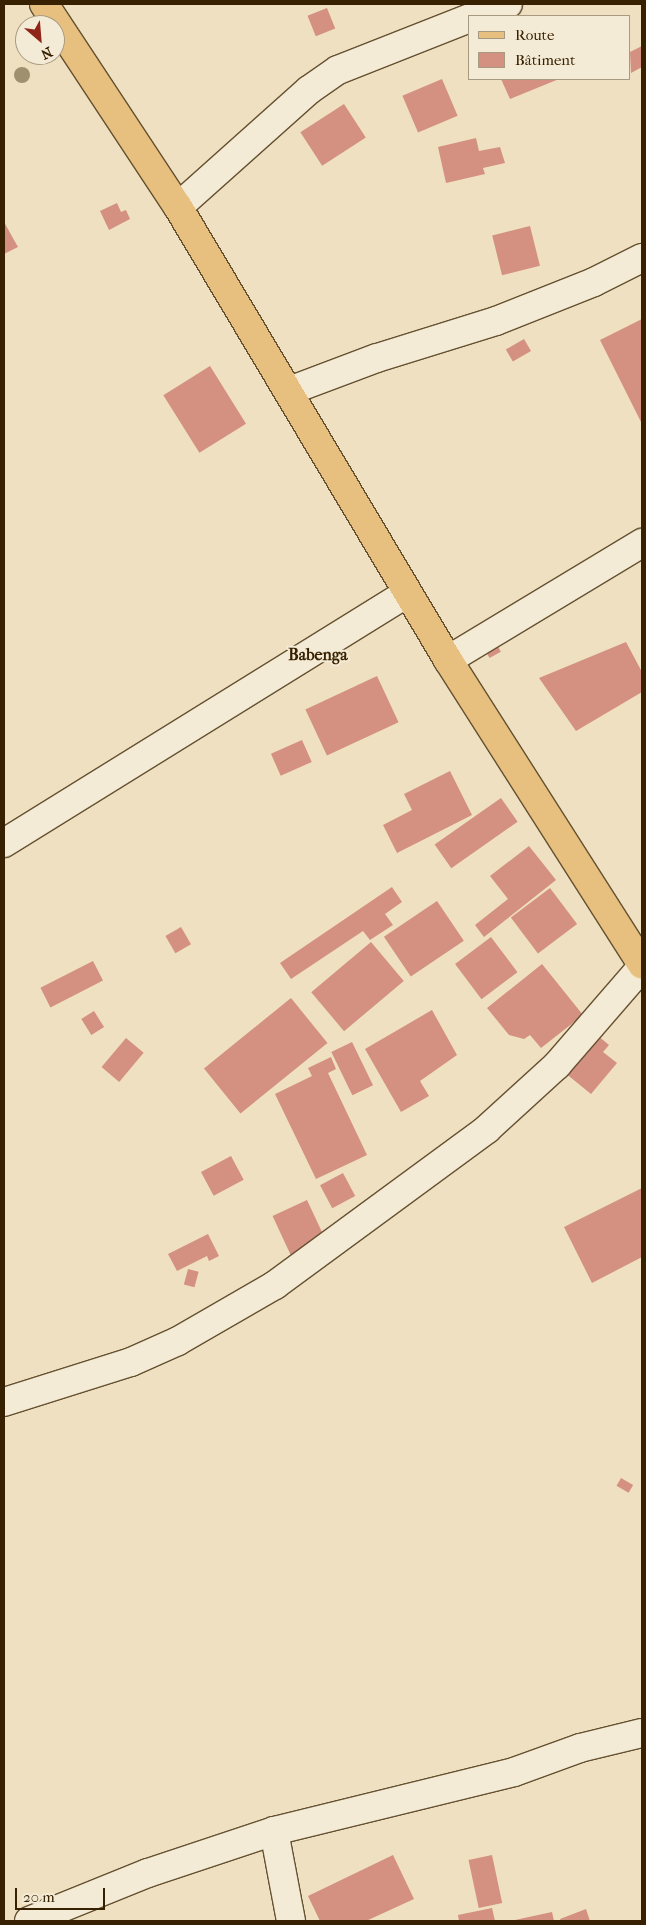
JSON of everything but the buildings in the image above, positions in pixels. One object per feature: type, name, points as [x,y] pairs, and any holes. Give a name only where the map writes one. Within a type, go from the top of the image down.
[{"type":"main road","points":[[44,4],[178,207],[289,391],[407,593],[642,966]]},
{"type":"street","points":[[478,15],[508,4]]},
{"type":"street","points":[[178,207],[309,90],[338,70],[468,19]]},
{"type":"street","points":[[289,391],[376,358],[496,321],[594,282],[642,258]]},
{"type":"street","points":[[448,660],[642,543]]},
{"type":"street","points":[[4,842],[407,593]]},
{"type":"street","points":[[4,1402],[131,1362],[178,1341],[275,1285],[487,1130],[557,1065],[642,966]]},
{"type":"street","points":[[29,1921],[148,1873],[274,1831],[514,1772],[580,1748],[642,1733]]},
{"type":"street","points":[[274,1831],[292,1921]]},
{"type":"district","name":"Babenga","points":[[318,655]]}]
